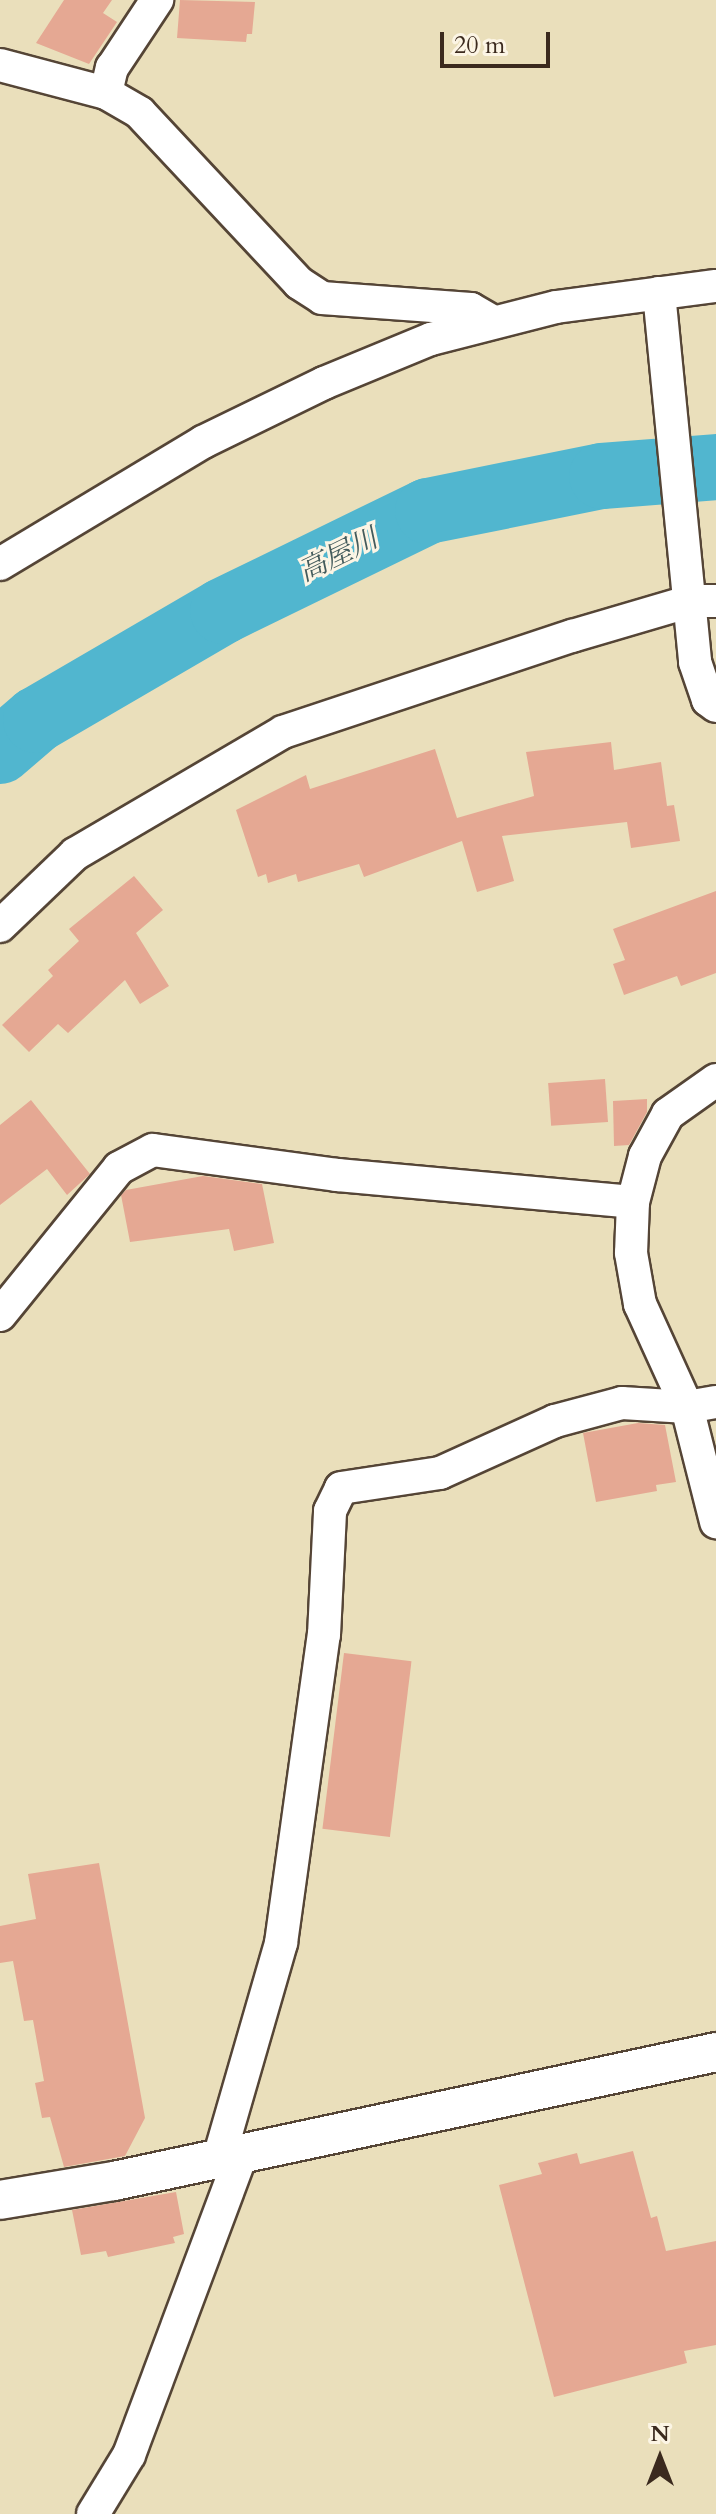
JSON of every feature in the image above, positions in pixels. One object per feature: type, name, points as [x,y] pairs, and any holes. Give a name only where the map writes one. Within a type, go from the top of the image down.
[{"type":"street","points":[[106,93],[112,68],[157,0]]},
{"type":"street","points":[[0,65],[106,93],[140,113],[299,283],[322,298],[471,309],[490,320]]},
{"type":"street","points":[[0,564],[203,442],[324,383],[490,320],[660,297],[716,286]]},
{"type":"street","points":[[660,297],[699,595],[695,662],[708,700],[716,706]]},
{"type":"street","points":[[0,926],[75,854],[283,732],[699,595]]},
{"type":"street","points":[[716,1080],[668,1114],[645,1156],[633,1202],[631,1253],[640,1304],[701,1404],[716,1522]]},
{"type":"street","points":[[0,1315],[119,1168],[153,1150],[337,1175],[633,1202]]},
{"type":"street","points":[[93,2514],[129,2455],[231,2156],[281,1943],[324,1635],[330,1511],[341,1488],[440,1473],[555,1421],[622,1403],[701,1404]]},
{"type":"street","points":[[0,2200],[231,2156],[716,2052]]},
{"type":"building","points":[[64,0],[112,0],[103,13],[117,22],[89,64],[36,43]]},
{"type":"building","points":[[180,0],[255,2],[252,34],[247,34],[246,42],[177,38]]},
{"type":"building","points":[[611,742],[614,770],[661,762],[667,806],[674,805],[680,841],[631,848],[627,822],[502,836],[514,881],[477,892],[462,841],[364,877],[359,864],[298,882],[296,874],[268,883],[266,874],[258,877],[236,810],[306,775],[310,789],[435,749],[457,818],[534,796],[526,752]]},
{"type":"building","points":[[134,876],[163,910],[136,933],[169,986],[140,1004],[125,980],[68,1033],[58,1024],[29,1052],[2,1025],[53,976],[48,970],[79,941],[69,929]]},
{"type":"building","points":[[716,891],[716,973],[681,986],[677,976],[624,995],[613,964],[625,960],[613,929]]},
{"type":"building","points":[[605,1079],[608,1122],[551,1126],[548,1083]]},
{"type":"building","points":[[647,1099],[647,1112],[629,1145],[614,1146],[613,1101]]},
{"type":"building","points":[[31,1100],[90,1174],[67,1195],[47,1169],[0,1205],[0,1125]]},
{"type":"building","points":[[203,1176],[262,1184],[274,1243],[234,1251],[229,1229],[130,1242],[121,1195],[126,1190]]},
{"type":"building","points":[[638,1423],[665,1425],[676,1482],[656,1485],[657,1491],[596,1502],[583,1433]]},
{"type":"building","points":[[344,1653],[411,1661],[390,1837],[322,1829]]},
{"type":"building","points":[[99,1863],[145,2118],[125,2156],[64,2167],[50,2117],[42,2118],[35,2083],[44,2081],[33,2020],[24,2021],[13,1961],[0,1963],[0,1926],[36,1919],[28,1874]]},
{"type":"building","points":[[633,2151],[651,2218],[657,2216],[666,2251],[716,2241],[716,2345],[684,2351],[687,2363],[554,2397],[499,2185],[542,2174],[538,2163],[577,2153],[580,2164]]},
{"type":"building","points":[[176,2192],[184,2234],[173,2237],[175,2243],[108,2257],[106,2251],[81,2255],[72,2210]]},
{"type":"waterway","name":"高屋川","points":[[0,751],[36,720],[223,611],[428,511],[602,476],[716,467]]}]
